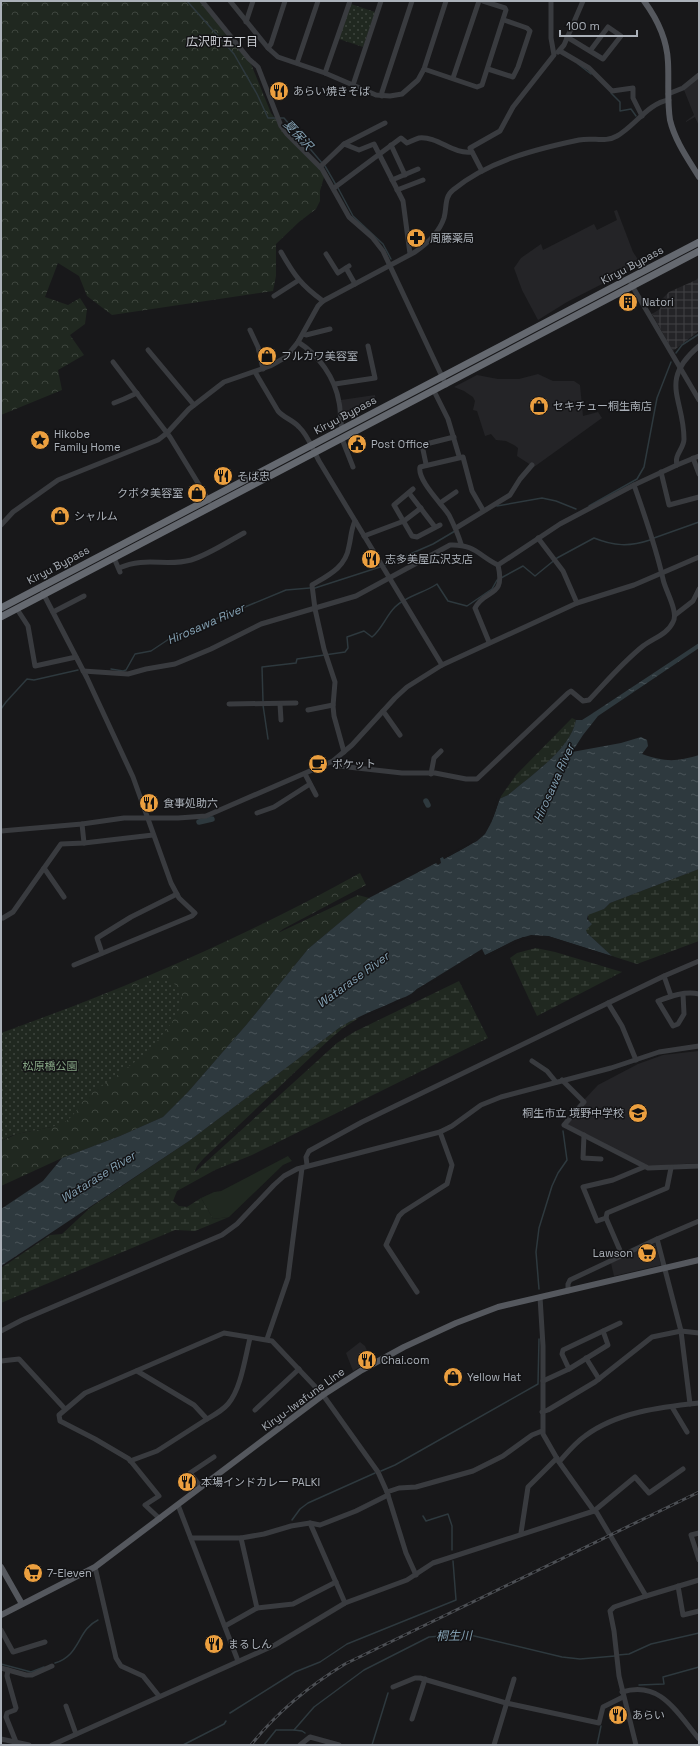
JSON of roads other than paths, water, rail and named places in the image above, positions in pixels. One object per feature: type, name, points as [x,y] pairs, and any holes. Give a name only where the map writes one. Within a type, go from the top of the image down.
[{"type":"highway","name":"Kiryu Bypass","points":[[1,608],[442,377],[538,325],[699,242]]},
{"type":"highway","name":"Kiryu Bypass","points":[[1,617],[434,391],[477,371],[633,286],[699,252]]},
{"type":"main road","points":[[644,1],[658,22],[666,45],[670,120],[683,151],[699,177]]},
{"type":"main road","name":"Kiryu-Iwafune Line","points":[[1,1615],[94,1567],[160,1519],[323,1394],[380,1360],[456,1323],[498,1307],[699,1260]]},
{"type":"main road","points":[[1,1568],[22,1604]]},
{"type":"street","points":[[202,1],[249,59],[258,67],[281,126],[320,167],[334,188],[349,217],[372,237],[391,265],[446,385]]},
{"type":"street","points":[[246,22],[253,1]]},
{"type":"street","points":[[268,48],[271,44],[285,1]]},
{"type":"street","points":[[297,63],[318,1]]},
{"type":"street","points":[[325,73],[350,1]]},
{"type":"street","points":[[353,85],[380,1]]},
{"type":"street","points":[[382,96],[382,92],[412,1]]},
{"type":"street","points":[[232,2],[246,22],[268,48],[278,57],[325,73],[382,96],[396,96],[408,91],[418,80],[424,69],[446,1]]},
{"type":"street","points":[[453,78],[479,1]]},
{"type":"street","points":[[424,69],[481,87],[504,20],[506,9],[483,1]]},
{"type":"street","points":[[551,1],[554,55]]},
{"type":"street","points":[[482,171],[470,148],[500,132],[513,107],[554,55],[560,51],[583,1]]},
{"type":"street","points":[[488,69],[513,77],[521,60],[530,31],[527,28],[504,20]]},
{"type":"street","points":[[567,37],[603,59],[621,36],[608,27],[590,51]]},
{"type":"street","points":[[560,51],[590,68],[612,91],[633,88],[633,98],[642,116]]},
{"type":"street","points":[[1,526],[13,512],[58,480],[153,442],[167,433],[194,405],[224,382],[255,372],[286,357],[298,342],[318,306],[323,301],[425,245],[440,227],[444,216],[445,204],[452,191],[482,171],[517,156],[572,141],[587,138],[598,138],[602,141],[618,136],[642,116],[683,88],[699,75]]},
{"type":"street","points":[[320,167],[344,144],[385,123]]},
{"type":"street","points":[[334,188],[401,138],[407,143],[418,138],[435,140],[460,152],[472,152]]},
{"type":"street","points":[[344,144],[359,150],[374,144],[403,201],[410,254]]},
{"type":"street","points":[[391,145],[405,175]]},
{"type":"street","points":[[392,180],[418,170]]},
{"type":"street","points":[[398,190],[423,180]]},
{"type":"street","points":[[282,252],[293,273],[306,289],[323,301]]},
{"type":"street","points":[[326,254],[338,272],[347,267],[355,284]]},
{"type":"street","points":[[628,279],[699,400]]},
{"type":"street","points":[[274,296],[299,280]]},
{"type":"street","points":[[303,334],[306,335],[330,329]]},
{"type":"street","points":[[250,330],[258,347],[263,368]]},
{"type":"street","points":[[298,342],[305,346],[323,365],[335,384],[339,400],[342,429]]},
{"type":"street","points":[[335,384],[375,378],[368,346]]},
{"type":"street","points":[[677,465],[677,455],[684,440],[675,387],[676,380],[680,368],[688,355],[699,346]]},
{"type":"street","points":[[148,350],[194,405]]},
{"type":"street","points":[[113,362],[167,433],[213,507]]},
{"type":"street","points":[[255,372],[278,411],[300,428],[442,665]]},
{"type":"street","points":[[434,391],[447,416],[459,456],[463,457],[472,490],[483,510]]},
{"type":"street","points":[[114,402],[124,400],[137,393]]},
{"type":"street","points":[[426,464],[422,445],[454,437]]},
{"type":"street","points":[[342,439],[353,467]]},
{"type":"street","points":[[459,456],[426,464],[420,467],[420,471],[424,482],[456,528],[461,544]]},
{"type":"street","points":[[498,565],[538,538],[567,521],[634,485],[699,456]]},
{"type":"street","points":[[693,458],[699,474]]},
{"type":"street","points":[[456,528],[483,510],[510,495],[520,479],[532,466]]},
{"type":"street","points":[[661,472],[669,505],[699,497]]},
{"type":"street","points":[[333,761],[339,766],[402,773],[431,774],[470,780],[479,778],[568,693],[571,691],[573,692],[583,701],[589,700],[643,646],[657,638],[669,628],[675,615],[663,578],[653,539],[634,485]]},
{"type":"street","points":[[411,491],[421,508],[437,526],[413,538],[394,505],[411,491]]},
{"type":"street","points":[[440,503],[456,492]]},
{"type":"street","points":[[364,536],[404,520],[421,508]]},
{"type":"street","points":[[344,752],[334,716],[333,704],[335,682],[324,649],[315,609],[312,585],[336,571],[348,555],[352,526],[355,522]]},
{"type":"street","points":[[114,558],[119,570],[136,562],[171,563],[192,560],[244,533]]},
{"type":"street","points":[[538,538],[563,571],[577,602]]},
{"type":"street","points":[[83,671],[128,674],[151,668],[169,666],[191,658],[261,624],[356,596],[390,579],[450,545],[461,544],[477,550],[498,565],[501,576],[500,584],[495,591],[477,604],[475,608],[489,642]]},
{"type":"street","points":[[1,831],[82,824],[124,818],[178,818],[206,816],[333,761],[344,752],[407,687],[442,665],[577,602],[634,585],[699,557]]},
{"type":"street","points":[[40,587],[83,671],[133,776],[165,868],[177,894],[195,913],[192,916],[74,965]]},
{"type":"street","points":[[675,615],[693,601],[699,589]]},
{"type":"street","points":[[53,612],[84,596]]},
{"type":"street","points":[[17,609],[28,626],[35,666],[76,657]]},
{"type":"street","points":[[229,704],[296,703]]},
{"type":"street","points":[[280,704],[281,720]]},
{"type":"street","points":[[308,710],[333,704]]},
{"type":"street","points":[[383,711],[400,736]]},
{"type":"street","points":[[431,774],[434,758],[441,751]]},
{"type":"street","points":[[305,774],[316,795]]},
{"type":"street","points":[[257,813],[274,807],[310,784]]},
{"type":"street","points":[[82,824],[84,843]]},
{"type":"street","points":[[3,918],[13,912],[61,844],[84,843],[153,835]]},
{"type":"street","points":[[44,868],[64,898]]},
{"type":"street","points":[[102,953],[97,938],[131,917],[177,894]]},
{"type":"street","points":[[267,1339],[288,1278],[307,1154],[316,1146],[369,1118],[664,976],[699,961]]},
{"type":"street","points":[[664,976],[670,996]]},
{"type":"street","points":[[683,994],[684,1014],[682,1019],[675,1026],[673,1026],[658,1001],[670,996],[683,994],[699,994]]},
{"type":"street","points":[[608,1003],[622,1026],[636,1060]]},
{"type":"street","points":[[1,1331],[22,1320],[222,1235],[237,1224],[284,1176],[304,1166],[358,1154],[440,1132],[491,1101],[562,1080],[611,1068],[659,1052],[699,1046]]},
{"type":"street","points":[[532,1061],[547,1071],[556,1082]]},
{"type":"street","points":[[562,1080],[584,1102],[564,1124],[644,1167],[653,1169],[699,1166]]},
{"type":"street","points":[[417,1292],[386,1245],[399,1216],[403,1212],[447,1184],[452,1165],[440,1132]]},
{"type":"street","points":[[584,1135],[583,1158],[601,1159]]},
{"type":"street","points":[[644,1167],[613,1180],[583,1187],[597,1221],[606,1218],[608,1213],[667,1188],[670,1168]]},
{"type":"street","points":[[606,1218],[622,1255]]},
{"type":"street","points":[[568,1291],[568,1284],[570,1280],[699,1221]]},
{"type":"street","points":[[657,1239],[680,1331],[690,1404]]},
{"type":"street","points":[[540,1297],[543,1346],[542,1431],[544,1438],[594,1511],[597,1513],[646,1596]]},
{"type":"street","points":[[569,1369],[562,1351],[620,1323]]},
{"type":"street","points":[[543,1382],[569,1369],[608,1345],[603,1331]]},
{"type":"street","points":[[542,1412],[548,1410],[599,1378],[652,1337],[680,1331],[699,1333]]},
{"type":"street","points":[[160,1519],[145,1505],[159,1496],[130,1461],[96,1439],[60,1421],[59,1415],[85,1393],[224,1333],[250,1338],[267,1339],[272,1341],[323,1394],[378,1472],[387,1493],[406,1553],[416,1575]]},
{"type":"street","points":[[130,1461],[157,1451],[222,1410],[228,1404],[236,1391],[250,1338]]},
{"type":"street","points":[[586,1358],[599,1378]]},
{"type":"street","points":[[1,1361],[19,1360],[65,1409]]},
{"type":"street","points":[[255,1410],[299,1369]]},
{"type":"street","points":[[137,1371],[194,1405],[207,1419]]},
{"type":"street","points":[[521,1533],[528,1487],[586,1435],[625,1416],[699,1403]]},
{"type":"street","points":[[672,1407],[687,1432]]},
{"type":"street","points":[[191,1538],[241,1538],[264,1534],[291,1526],[310,1523],[320,1524],[356,1511],[387,1493],[400,1488],[416,1487],[473,1471],[503,1456],[532,1435],[542,1431]]},
{"type":"street","points":[[201,1487],[190,1473],[214,1457]]},
{"type":"street","points":[[52,1745],[275,1645],[345,1603],[387,1588],[416,1575],[432,1563],[521,1533],[594,1511],[635,1477],[649,1493],[683,1469]]},
{"type":"street","points":[[178,1505],[238,1661]]},
{"type":"street","points":[[310,1523],[345,1603]]},
{"type":"street","points":[[699,1533],[691,1535],[699,1560]]},
{"type":"street","points":[[241,1538],[257,1608]]},
{"type":"street","points":[[94,1567],[116,1658],[121,1666],[143,1676],[159,1696]]},
{"type":"street","points":[[636,1745],[619,1676],[615,1640],[610,1614],[611,1609],[646,1596],[699,1580]]},
{"type":"street","points":[[225,1626],[257,1608],[293,1604],[336,1582]]},
{"type":"street","points":[[678,1586],[683,1615],[699,1611]]},
{"type":"street","points":[[1,1630],[13,1652],[45,1642]]},
{"type":"street","points":[[1,1668],[26,1675],[32,1675],[52,1666]]},
{"type":"street","points":[[8,1670],[7,1676],[16,1708],[15,1710],[7,1713],[6,1717],[16,1742]]},
{"type":"street","points":[[392,1687],[415,1678],[425,1679],[506,1703],[599,1723],[603,1707],[623,1695],[636,1689],[655,1692],[668,1702],[699,1739]]},
{"type":"street","points":[[412,1719],[425,1679]]},
{"type":"street","points":[[494,1745],[514,1679]]},
{"type":"street","points":[[66,1706],[76,1734]]},
{"type":"street","points":[[300,1745],[310,1737],[339,1745]]},
{"type":"street","points":[[1,1739],[29,1745]]},
{"type":"water","name":"Watarase River","points":[[699,643],[699,648],[598,716],[572,752],[621,743],[641,737],[647,740],[648,746],[642,754],[650,757],[664,760],[677,760],[699,755],[699,869],[610,903],[604,909],[588,915],[587,919],[592,924],[586,930],[587,933],[612,956],[548,936],[523,937],[485,955],[482,949],[409,995],[345,1024],[189,1141],[1,1266],[1,1209],[43,1181],[62,1158],[120,1136],[163,1117],[188,1092],[247,1024],[308,949],[369,898],[436,863],[438,865],[441,863],[440,858],[443,856],[444,859],[473,843],[486,830],[491,822],[499,799],[508,795],[538,771],[558,751],[573,731],[576,720],[582,720],[590,715]]},
{"type":"waterway","name":"夏保沢","points":[[187,1],[234,54],[257,94],[268,118],[284,118],[322,163]]},
{"type":"waterway","points":[[578,64],[591,74]]},
{"type":"waterway","points":[[611,93],[620,102],[620,111],[631,109],[636,116]]},
{"type":"waterway","name":"夏保沢","points":[[325,166],[336,185]]},
{"type":"waterway","name":"夏保沢","points":[[338,188],[353,216],[383,244],[391,259]]},
{"type":"waterway","name":"Hirosawa River","points":[[676,353],[682,345],[699,334]]},
{"type":"waterway","name":"Hirosawa River","points":[[589,506],[637,479],[644,467],[657,398],[671,362]]},
{"type":"waterway","name":"Hirosawa River","points":[[497,506],[542,498],[556,501],[576,509]]},
{"type":"waterway","points":[[654,538],[699,522]]},
{"type":"waterway","name":"Hirosawa River","points":[[385,565],[433,544],[455,531]]},
{"type":"waterway","points":[[501,578],[523,566],[535,576],[557,558],[594,538],[608,543],[622,545],[635,544],[650,540]]},
{"type":"waterway","name":"Hirosawa River","points":[[315,588],[380,567]]},
{"type":"waterway","points":[[263,701],[262,667],[296,663],[297,659],[345,652],[348,648],[347,637],[364,631],[372,637],[399,603],[437,584],[448,601],[467,606],[492,589],[497,580]]},
{"type":"waterway","name":"Hirosawa River","points":[[111,669],[126,670],[135,654],[151,651],[172,637],[286,590],[310,588]]},
{"type":"waterway","name":"Hirosawa River","points":[[1,709],[27,679],[34,680],[78,670]]},
{"type":"waterway","points":[[263,705],[268,739]]},
{"type":"waterway","points":[[426,801],[428,805]]},
{"type":"waterway","points":[[199,822],[212,819]]},
{"type":"waterway","points":[[539,1289],[536,1252],[539,1228],[552,1186],[558,1173],[567,1160],[563,1131]]},
{"type":"waterway","points":[[381,1471],[395,1465],[538,1384],[539,1339]]},
{"type":"waterway","points":[[292,1520],[300,1509],[308,1503],[375,1473]]},
{"type":"waterway","points":[[423,1516],[426,1521],[448,1514],[452,1526],[452,1550]]},
{"type":"waterway","points":[[230,1713],[295,1672],[320,1662],[347,1644],[456,1600],[453,1561]]},
{"type":"waterway","points":[[55,1663],[70,1654],[86,1630],[91,1624],[98,1620]]},
{"type":"waterway","name":"桐生川","points":[[618,1655],[629,1654],[651,1644],[699,1633]]},
{"type":"waterway","name":"桐生川","points":[[264,1745],[276,1730],[294,1730],[314,1707],[364,1670],[429,1637],[466,1634],[562,1657],[580,1659],[615,1656]]},
{"type":"waterway","points":[[1,1664],[31,1672],[44,1667]]},
{"type":"waterway","points":[[639,1685],[664,1684],[663,1677],[699,1667]]},
{"type":"waterway","points":[[372,1745],[388,1693]]},
{"type":"waterway","points":[[183,1745],[224,1724],[226,1721]]},
{"type":"waterway","points":[[597,1745],[601,1726]]},
{"type":"waterway","points":[[294,1730],[305,1733]]},
{"type":"railway","points":[[251,1745],[294,1700],[345,1664],[699,1492]]},
{"type":"place","name":"あらい焼きそば","points":[[279,91]]},
{"type":"place","name":"周藤薬局","points":[[416,238]]},
{"type":"place","name":"Natori","points":[[628,302]]},
{"type":"place","name":"フルカワ美容室","points":[[267,356]]},
{"type":"place","name":"セキチュー桐生南店","points":[[539,406]]},
{"type":"place","name":"Hikobe Family Home","points":[[40,440]]},
{"type":"place","name":"Post Office","points":[[357,444]]},
{"type":"place","name":"そば忠","points":[[223,476]]},
{"type":"place","name":"クボタ美容室","points":[[197,493]]},
{"type":"place","name":"シャルム","points":[[60,516]]},
{"type":"place","name":"志多美屋広沢支店","points":[[371,559]]},
{"type":"place","name":"ポケット","points":[[318,764]]},
{"type":"place","name":"食事処助六","points":[[149,803]]},
{"type":"place","name":"桐生市立 境野中学校","points":[[638,1113]]},
{"type":"place","name":"Lawson","points":[[647,1253]]},
{"type":"place","name":"Chai.com","points":[[367,1360]]},
{"type":"place","name":"Yellow Hat","points":[[453,1377]]},
{"type":"place","name":"本場インドカレー PALKI","points":[[187,1482]]},
{"type":"place","name":"7-Eleven","points":[[33,1573]]},
{"type":"place","name":"まるしん","points":[[214,1644]]},
{"type":"place","name":"あらい","points":[[618,1715]]},
{"type":"district","name":"広沢町五丁目","points":[[222,42]]},
{"type":"park label","name":"松原橋公園","points":[[50,1066]]}]
